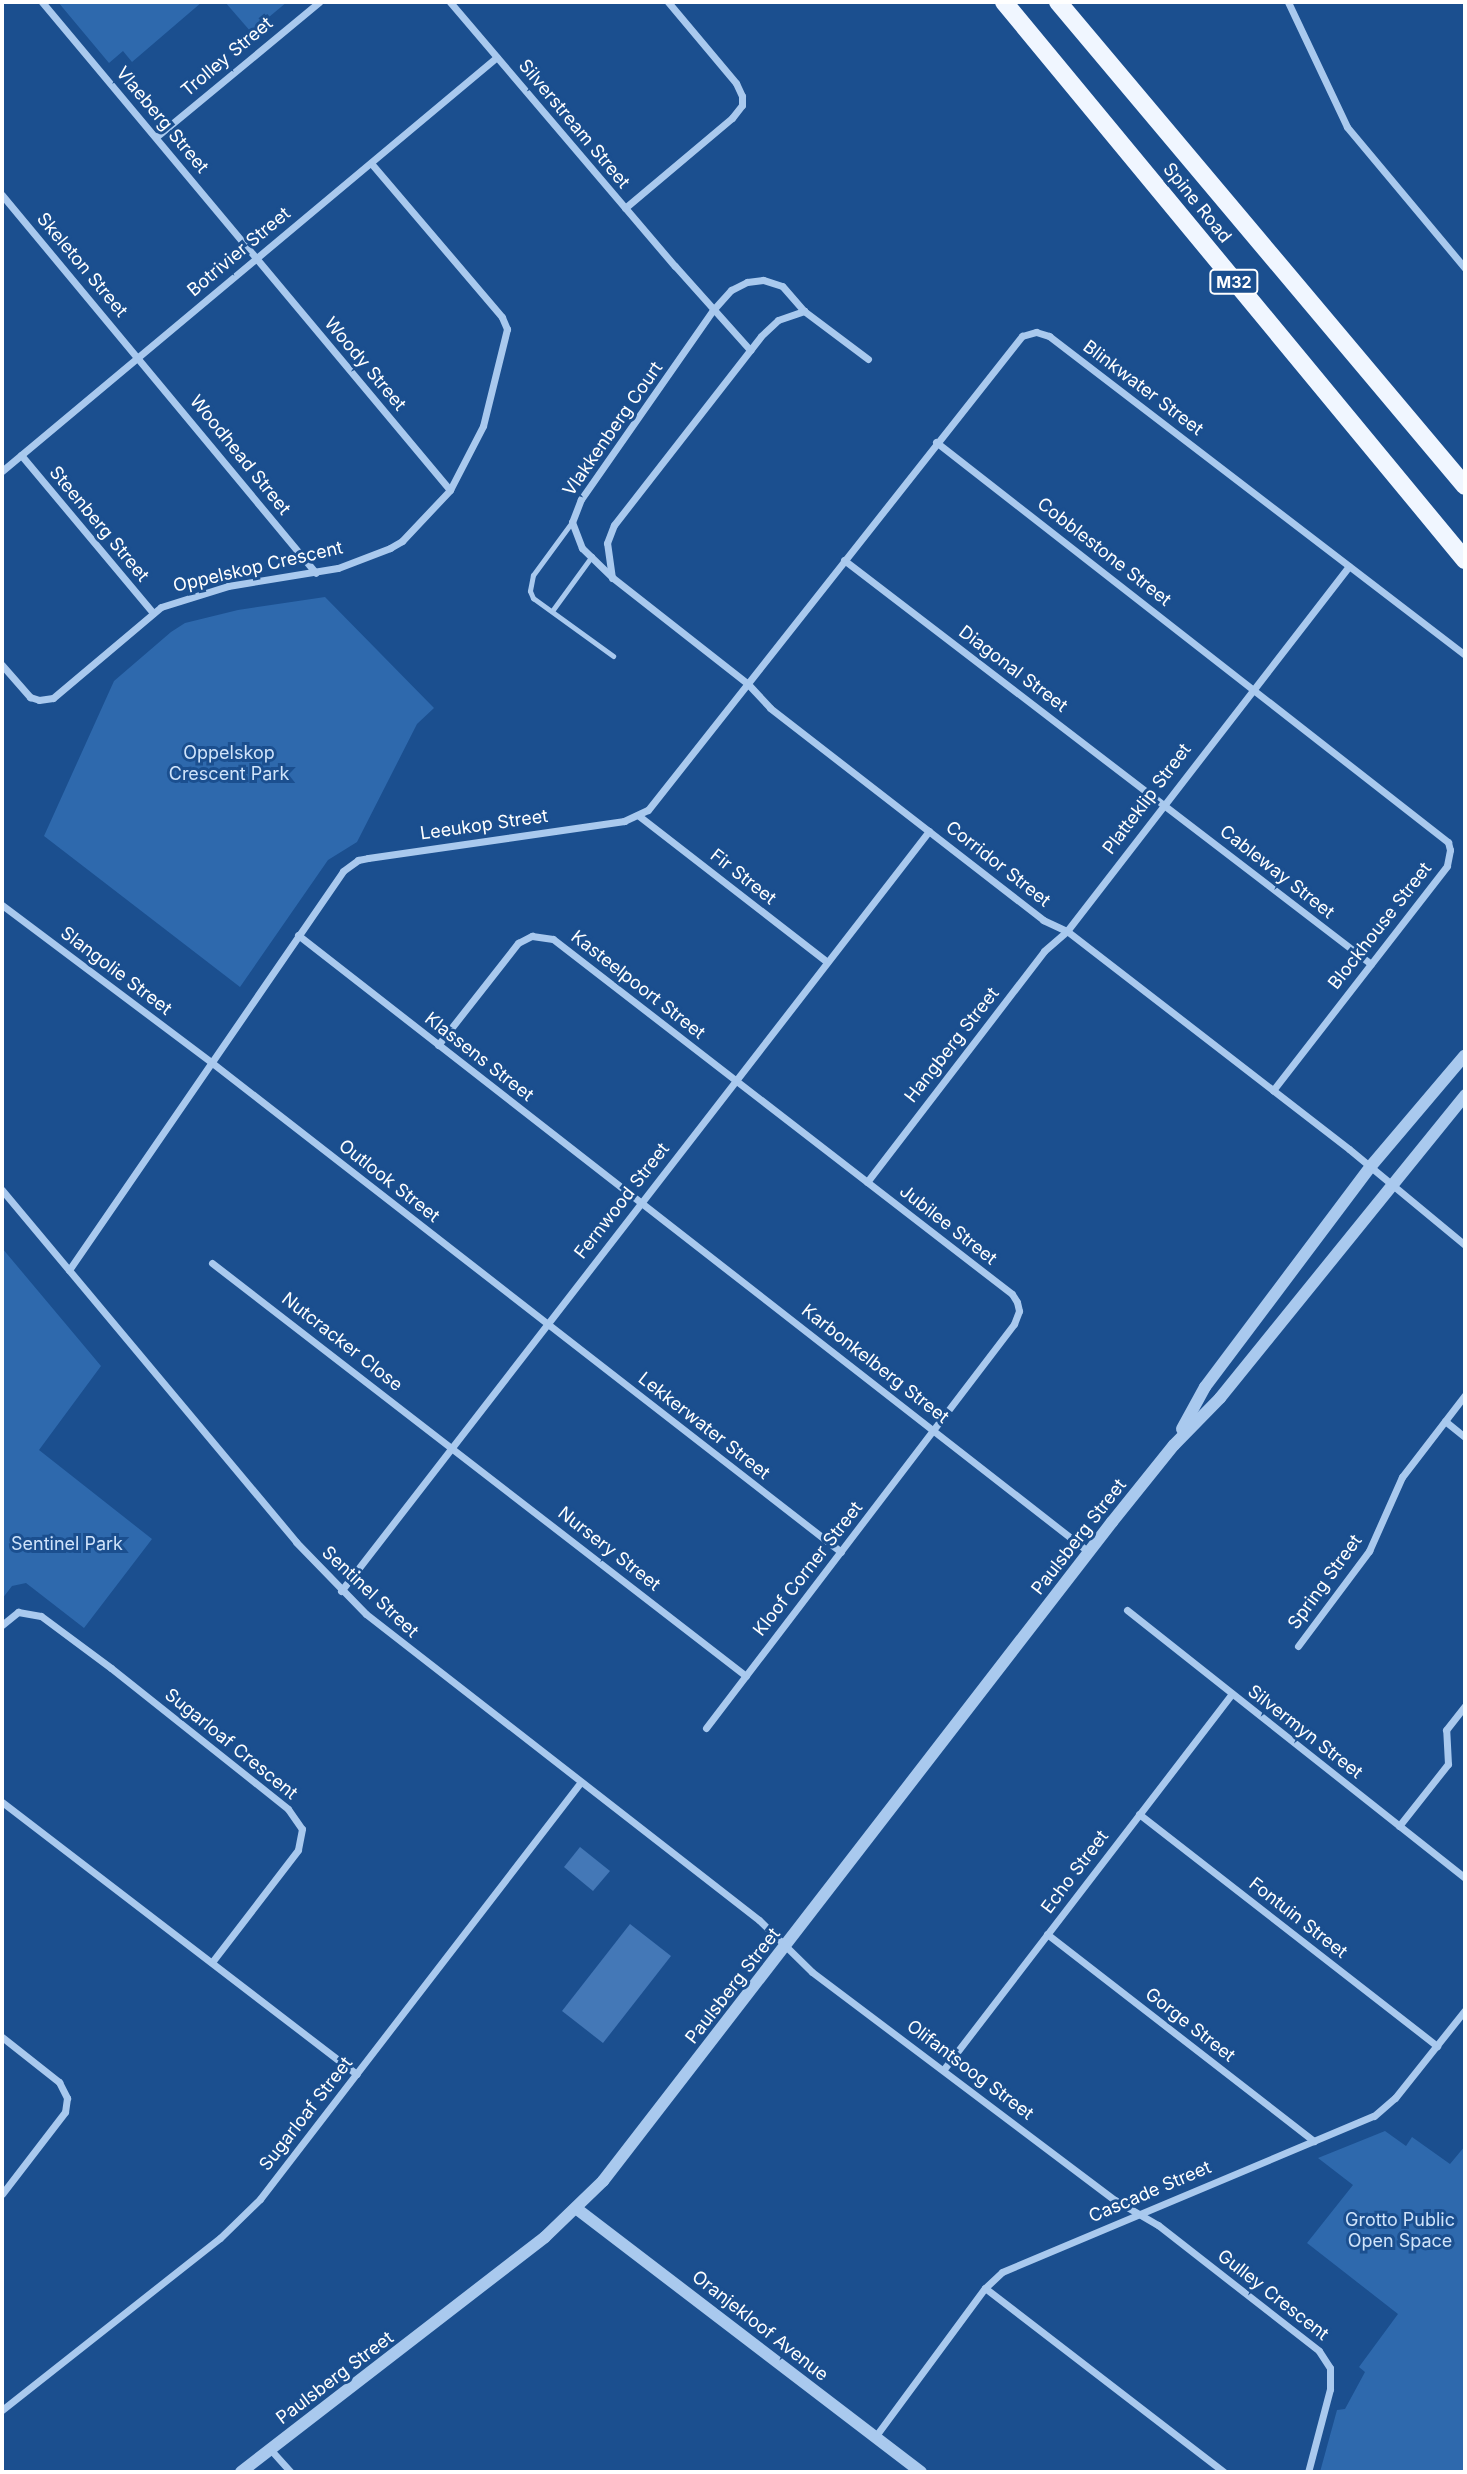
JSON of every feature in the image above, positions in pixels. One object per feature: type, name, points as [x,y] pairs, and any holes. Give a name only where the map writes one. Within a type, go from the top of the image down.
[{"type":"main road","name":"Spine Road","points":[[1004,2],[1465,560]]},
{"type":"main road","name":"Spine Road","points":[[1058,2],[1465,486]]},
{"type":"street","name":"Vlaeberg Street","points":[[43,2],[256,258]]},
{"type":"street","name":"Trolley Street","points":[[156,137],[319,2]]},
{"type":"street","name":"Silverstream Street","points":[[450,2],[713,310]]},
{"type":"street","points":[[625,208],[732,118],[742,105],[743,96],[736,83],[668,2]]},
{"type":"street","points":[[1288,2],[1347,127],[1465,268]]},
{"type":"street","name":"Botrivier Street","points":[[2,471],[497,57]]},
{"type":"street","name":"Oppelskop Crescent","points":[[2,665],[30,697],[39,700],[53,698],[153,613],[170,602],[228,586],[316,573],[396,545],[450,490],[483,426],[507,329],[502,317],[371,163]]},
{"type":"street","name":"Skeleton Street","points":[[2,195],[139,356]]},
{"type":"street","name":"Woody Street","points":[[256,258],[450,490]]},
{"type":"street","name":"Vlakkenberg Court","points":[[612,579],[582,548],[572,522],[581,499],[713,310],[731,290],[747,282],[763,280],[782,286],[804,311],[868,359]]},
{"type":"street","points":[[713,310],[750,350]]},
{"type":"street","points":[[612,579],[607,543],[614,525],[750,350],[778,320],[804,311]]},
{"type":"street","name":"Blinkwater Street","points":[[936,442],[1016,340],[1029,333],[1044,334],[1465,655]]},
{"type":"street","name":"Woodhead Street","points":[[139,356],[316,573]]},
{"type":"street","points":[[639,816],[656,803],[936,442]]},
{"type":"street","name":"Cobblestone Street","points":[[936,442],[1253,687]]},
{"type":"street","name":"Steenberg Street","points":[[21,455],[153,613]]},
{"type":"street","name":"Diagonal Street","points":[[844,560],[1163,804]]},
{"type":"street","points":[[1253,687],[1349,566]]},
{"type":"street","name":"Corridor Street","points":[[612,579],[747,683],[770,708],[1043,920],[1067,931],[1273,1090],[1371,1166],[1391,1187],[1465,1245]]},
{"type":"street","name":"Platteklip Street","points":[[1067,931],[1253,687]]},
{"type":"street","name":"Blockhouse Street","points":[[1253,687],[1448,842],[1450,850],[1447,866],[1273,1090]]},
{"type":"street","name":"Cableway Street","points":[[1163,804],[1371,964]]},
{"type":"street","name":"Leeukop Street","points":[[69,1270],[343,871],[358,860],[639,816]]},
{"type":"street","name":"Fir Street","points":[[639,816],[827,962]]},
{"type":"street","name":"Fernwood Street","points":[[341,1591],[929,831]]},
{"type":"street","name":"Slangolie Street","points":[[2,905],[211,1062]]},
{"type":"street","name":"Hangberg Street","points":[[867,1182],[1044,951],[1067,931]]},
{"type":"street","name":"Klassens Street","points":[[298,935],[641,1203]]},
{"type":"street","name":"Kasteelpoort Street","points":[[438,1045],[518,943],[539,935],[553,939],[736,1080]]},
{"type":"street","name":"Paulsberg Street","points":[[1174,1445],[1205,1388],[1371,1166],[1465,1055]]},
{"type":"street","name":"Outlook Street","points":[[211,1062],[547,1325]]},
{"type":"street","name":"Jubilee Street","points":[[736,1080],[1012,1294],[1017,1302],[1019,1311],[1014,1324],[935,1430]]},
{"type":"street","name":"Paulsberg Street","points":[[241,2472],[578,2209],[603,2181],[1089,1552],[1174,1445],[1220,1398],[1465,1095]]},
{"type":"street","name":"Sentinel Street","points":[[2,1190],[296,1542],[341,1591],[391,1636],[759,1920],[786,1947]]},
{"type":"street","name":"Karbonkelberg Street","points":[[641,1203],[1089,1552]]},
{"type":"street","name":"Nutcracker Close","points":[[212,1263],[452,1447]]},
{"type":"street","name":"Lekkerwater Street","points":[[547,1325],[841,1552]]},
{"type":"street","name":"Spring Street","points":[[1298,1646],[1369,1551],[1402,1477],[1465,1395]]},
{"type":"street","points":[[1445,1421],[1465,1437]]},
{"type":"street","name":"Kloof Corner Street","points":[[706,1728],[935,1430]]},
{"type":"street","name":"Nursery Street","points":[[452,1447],[746,1676]]},
{"type":"street","name":"Silvermyn Street","points":[[1127,1610],[1465,1878]]},
{"type":"street","name":"Sugarloaf Crescent","points":[[2,1625],[18,1612],[41,1616],[278,1801],[302,1829],[298,1850],[212,1962]]},
{"type":"street","name":"Echo Street","points":[[944,2069],[1232,1694]]},
{"type":"street","points":[[1399,1826],[1448,1764],[1446,1730],[1465,1706]]},
{"type":"street","name":"Sugarloaf Street","points":[[2,2410],[240,2220],[580,1783]]},
{"type":"street","points":[[2,1801],[356,2074]]},
{"type":"street","name":"Fontuin Street","points":[[1139,1814],[1437,2046]]},
{"type":"street","name":"Gorge Street","points":[[1047,1934],[1314,2141]]},
{"type":"street","name":"Olifantsoog Street","points":[[786,1947],[813,1972],[1137,2215]]},
{"type":"street","name":"Cascade Street","points":[[875,2437],[985,2288],[1011,2267],[1383,2110],[1465,2010]]},
{"type":"street","points":[[2,2037],[59,2082],[67,2098],[65,2112],[2,2194]]},
{"type":"street","name":"Oranjekloof Avenue","points":[[578,2209],[921,2472]]},
{"type":"street","name":"Gulley Crescent","points":[[1137,2215],[1158,2225],[1327,2360],[1330,2368],[1330,2389],[1308,2472]]},
{"type":"street","points":[[985,2288],[1224,2472]]},
{"type":"street","points":[[270,2449],[291,2472]]},
{"type":"lane","points":[[572,522],[529,583],[533,598],[613,656]]},
{"type":"lane","points":[[552,611],[592,556]]},
{"type":"green space","points":[[58,2],[202,2],[132,62],[123,51],[109,63]]},
{"type":"green space","points":[[225,2],[287,2],[251,32]]},
{"type":"green space","name":"Oppelskop Crescent Park","points":[[325,597],[434,708],[417,724],[357,842],[328,860],[240,987],[44,836],[114,681],[171,632],[185,623],[238,610]]},
{"type":"green space","name":"Sentinel Park","points":[[2,1248],[101,1366],[39,1450],[152,1539],[84,1628],[26,1583],[12,1586],[2,1599]]},
{"type":"green space","name":"Grotto Public Open Space","points":[[1385,2131],[1406,2146],[1412,2137],[1450,2164],[1465,2146],[1465,2472],[1320,2472],[1337,2410],[1345,2409],[1365,2372],[1359,2367],[1398,2314],[1307,2243],[1353,2185],[1318,2158]]},
{"type":"building","points":[[580,1847],[610,1871],[593,1891],[564,1867]]},
{"type":"building","points":[[630,1924],[671,1956],[603,2043],[562,2011]]}]
